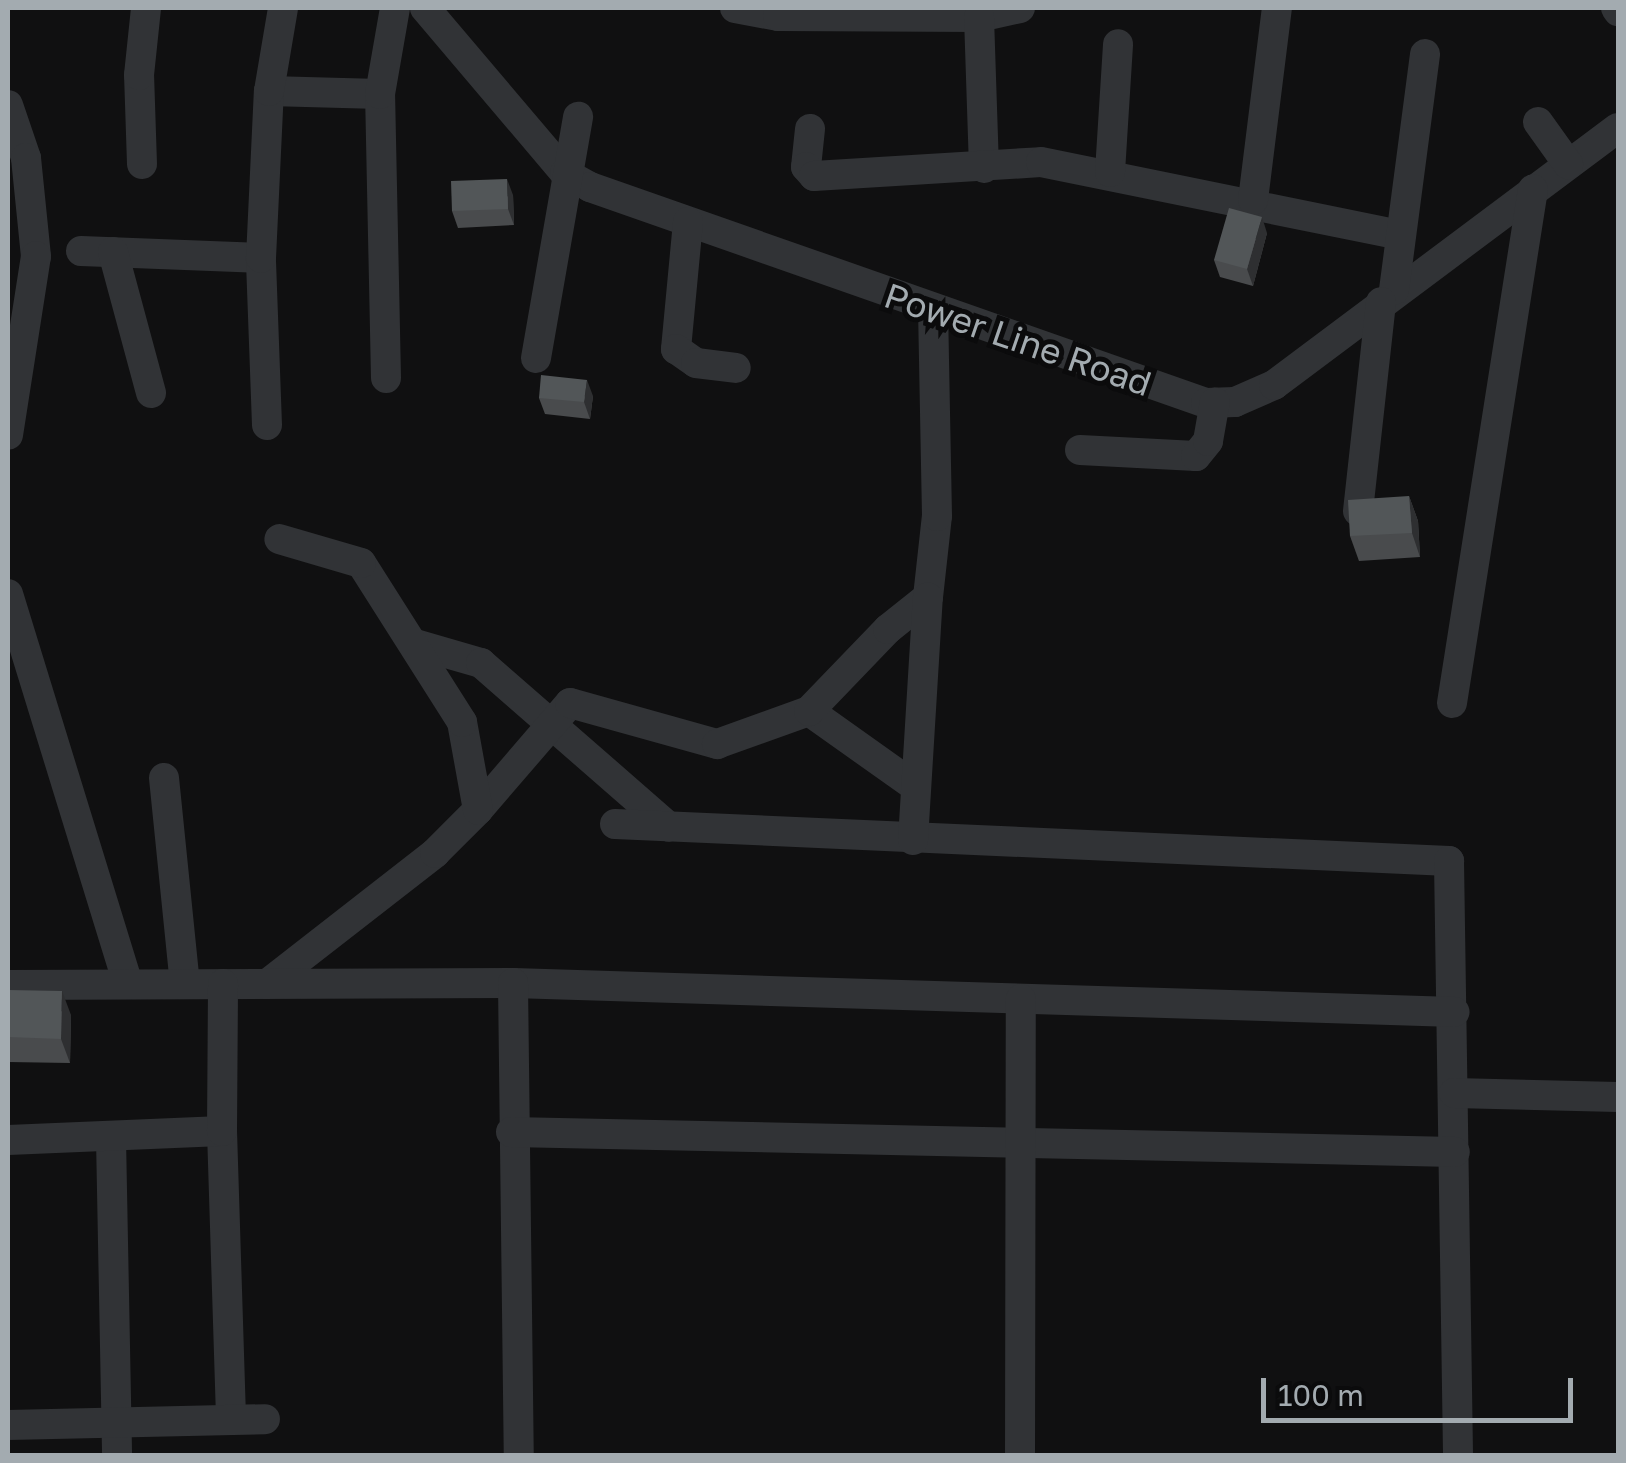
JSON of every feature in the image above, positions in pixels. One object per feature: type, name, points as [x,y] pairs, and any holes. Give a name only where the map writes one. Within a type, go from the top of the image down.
[{"type":"street","points":[[142,164],[139,75],[146,8]]},
{"type":"street","points":[[267,425],[261,258],[269,91],[283,8]]},
{"type":"street","points":[[386,378],[380,94],[395,8]]},
{"type":"street","name":"Power Line Road","points":[[424,8],[565,173],[688,222],[933,310],[1215,403]]},
{"type":"street","points":[[734,8],[778,16],[980,16],[1020,8]]},
{"type":"street","points":[[1253,200],[1277,8]]},
{"type":"street","points":[[980,16],[984,168]]},
{"type":"street","points":[[1110,172],[1118,44]]},
{"type":"street","points":[[1358,511],[1425,54]]},
{"type":"street","points":[[269,91],[380,94]]},
{"type":"street","points":[[8,105],[26,158],[36,256],[8,435]]},
{"type":"street","points":[[536,358],[565,173],[578,117]]},
{"type":"street","points":[[1538,122],[1568,164]]},
{"type":"street","points":[[810,128],[806,166],[814,176],[1041,162],[1253,200],[1401,236]]},
{"type":"street","points":[[1080,450],[1196,456],[1208,441],[1215,403],[1274,385],[1387,296],[1618,128]]},
{"type":"street","points":[[1452,703],[1533,190]]},
{"type":"street","points":[[688,222],[676,350],[696,363],[736,368]]},
{"type":"street","points":[[81,251],[261,258]]},
{"type":"street","points":[[113,252],[151,393]]},
{"type":"street","points":[[913,840],[928,597],[938,516],[933,310]]},
{"type":"street","points":[[280,539],[361,562],[462,722],[478,810]]},
{"type":"street","points":[[8,594],[128,984]]},
{"type":"street","points":[[267,984],[435,854],[570,703],[717,744],[808,712],[888,628],[928,597]]},
{"type":"street","points":[[415,644],[481,663],[669,827]]},
{"type":"street","points":[[808,712],[916,787]]},
{"type":"street","points":[[164,778],[185,984]]},
{"type":"street","points":[[615,824],[1450,861],[1458,1456]]},
{"type":"street","points":[[8,985],[513,983],[1455,1012]]},
{"type":"street","points":[[513,983],[511,1132],[520,1456]]},
{"type":"street","points":[[224,984],[222,1131],[232,1419]]},
{"type":"street","points":[[1020,1456],[1021,999]]},
{"type":"street","points":[[1454,1093],[1618,1097]]},
{"type":"street","points":[[8,1140],[222,1131]]},
{"type":"street","points":[[511,1132],[1455,1152]]},
{"type":"street","points":[[111,1138],[118,1456]]},
{"type":"street","points":[[8,1425],[264,1419]]},
{"type":"building","points":[[507,179],[508,209],[452,211],[451,181]]},
{"type":"building","points":[[1229,208],[1262,217],[1247,269],[1214,260]]},
{"type":"building","points":[[541,375],[587,380],[584,402],[539,398]]},
{"type":"building","points":[[1409,496],[1412,533],[1350,536],[1348,500]]},
{"type":"building","points":[[8,990],[62,991],[61,1039],[8,1037]]}]
